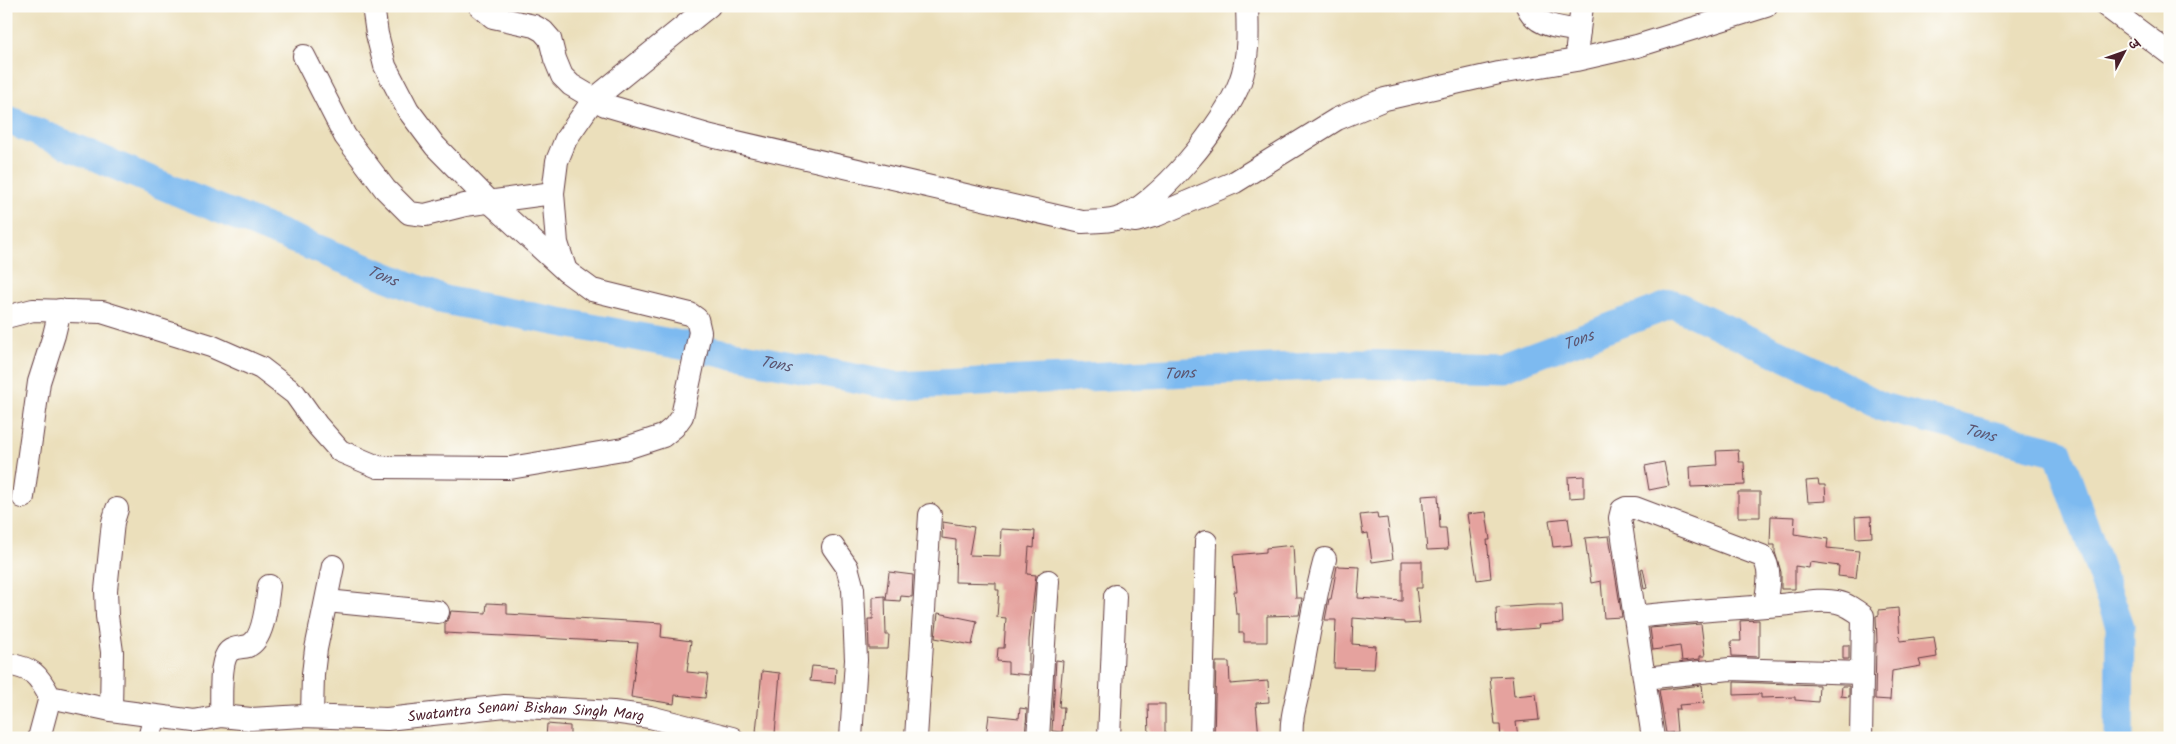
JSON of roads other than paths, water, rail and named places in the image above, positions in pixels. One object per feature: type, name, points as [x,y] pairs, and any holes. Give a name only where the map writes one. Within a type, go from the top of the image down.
[{"type":"street","points":[[6,317],[33,310],[102,312],[211,346],[260,368],[295,394],[317,425],[340,451],[378,467],[510,468],[623,449],[663,436],[674,427],[682,416],[700,332],[698,319],[690,314],[592,290],[566,271],[490,202],[435,146],[408,110],[386,66],[377,34],[373,6]]},
{"type":"street","points":[[480,6],[493,17],[534,26],[543,31],[550,38],[555,59],[562,76],[571,85],[593,100],[605,105],[711,136],[1082,222],[1117,219],[1136,221],[1157,215],[1235,182],[1337,119],[1385,99],[1499,73],[1576,60],[1638,46],[1735,12],[1766,6]]},
{"type":"street","points":[[566,271],[557,243],[553,193],[557,161],[566,139],[593,100],[708,6]]},
{"type":"street","points":[[1117,219],[1151,200],[1174,178],[1219,118],[1240,82],[1249,42],[1247,6]]},
{"type":"street","points":[[1527,6],[1531,16],[1541,23],[1579,31]]},
{"type":"street","points":[[1576,60],[1582,6]]},
{"type":"street","points":[[2106,6],[2170,54]]},
{"type":"street","points":[[304,56],[346,136],[385,189],[409,213],[425,215],[465,205],[553,193]]},
{"type":"street","points":[[23,497],[39,382],[60,310]]},
{"type":"street","points":[[1653,738],[1620,518],[1622,510],[1636,508],[1762,556],[1768,564],[1769,575],[1765,606]]},
{"type":"street","points":[[111,710],[112,652],[107,616],[106,590],[113,522],[117,510]]},
{"type":"street","points":[[916,738],[930,515]]},
{"type":"street","points":[[1201,738],[1206,542]]},
{"type":"street","points":[[833,547],[847,567],[853,589],[856,660],[851,738]]},
{"type":"street","points":[[1292,738],[1292,718],[1310,633],[1314,600],[1325,559]]},
{"type":"street","points":[[318,724],[312,674],[333,566]]},
{"type":"street","points":[[1038,738],[1048,581]]},
{"type":"street","points":[[221,716],[226,655],[234,648],[249,645],[258,635],[269,586]]},
{"type":"street","points":[[1110,738],[1115,596]]},
{"type":"street","points":[[327,601],[438,612]]},
{"type":"street","points":[[1635,617],[1687,610],[1723,610],[1819,601],[1836,601],[1856,610],[1863,616],[1861,738]]},
{"type":"street","points":[[6,664],[33,672],[41,678],[50,697],[39,738]]},
{"type":"street","points":[[1645,678],[1730,669],[1862,673]]},
{"type":"street","name":"Swatantra Senani Bishan Singh Marg","points":[[50,697],[111,710],[194,721],[221,716],[318,724],[387,719],[505,706],[622,713],[650,717],[732,738]]},
{"type":"street","points":[[149,738],[154,716]]},
{"type":"waterway","name":"Tons","points":[[6,119],[190,197],[444,300],[896,386],[1357,364],[1501,368],[1673,304],[1811,369],[1882,407],[2058,452],[2120,626],[2119,738]]}]
